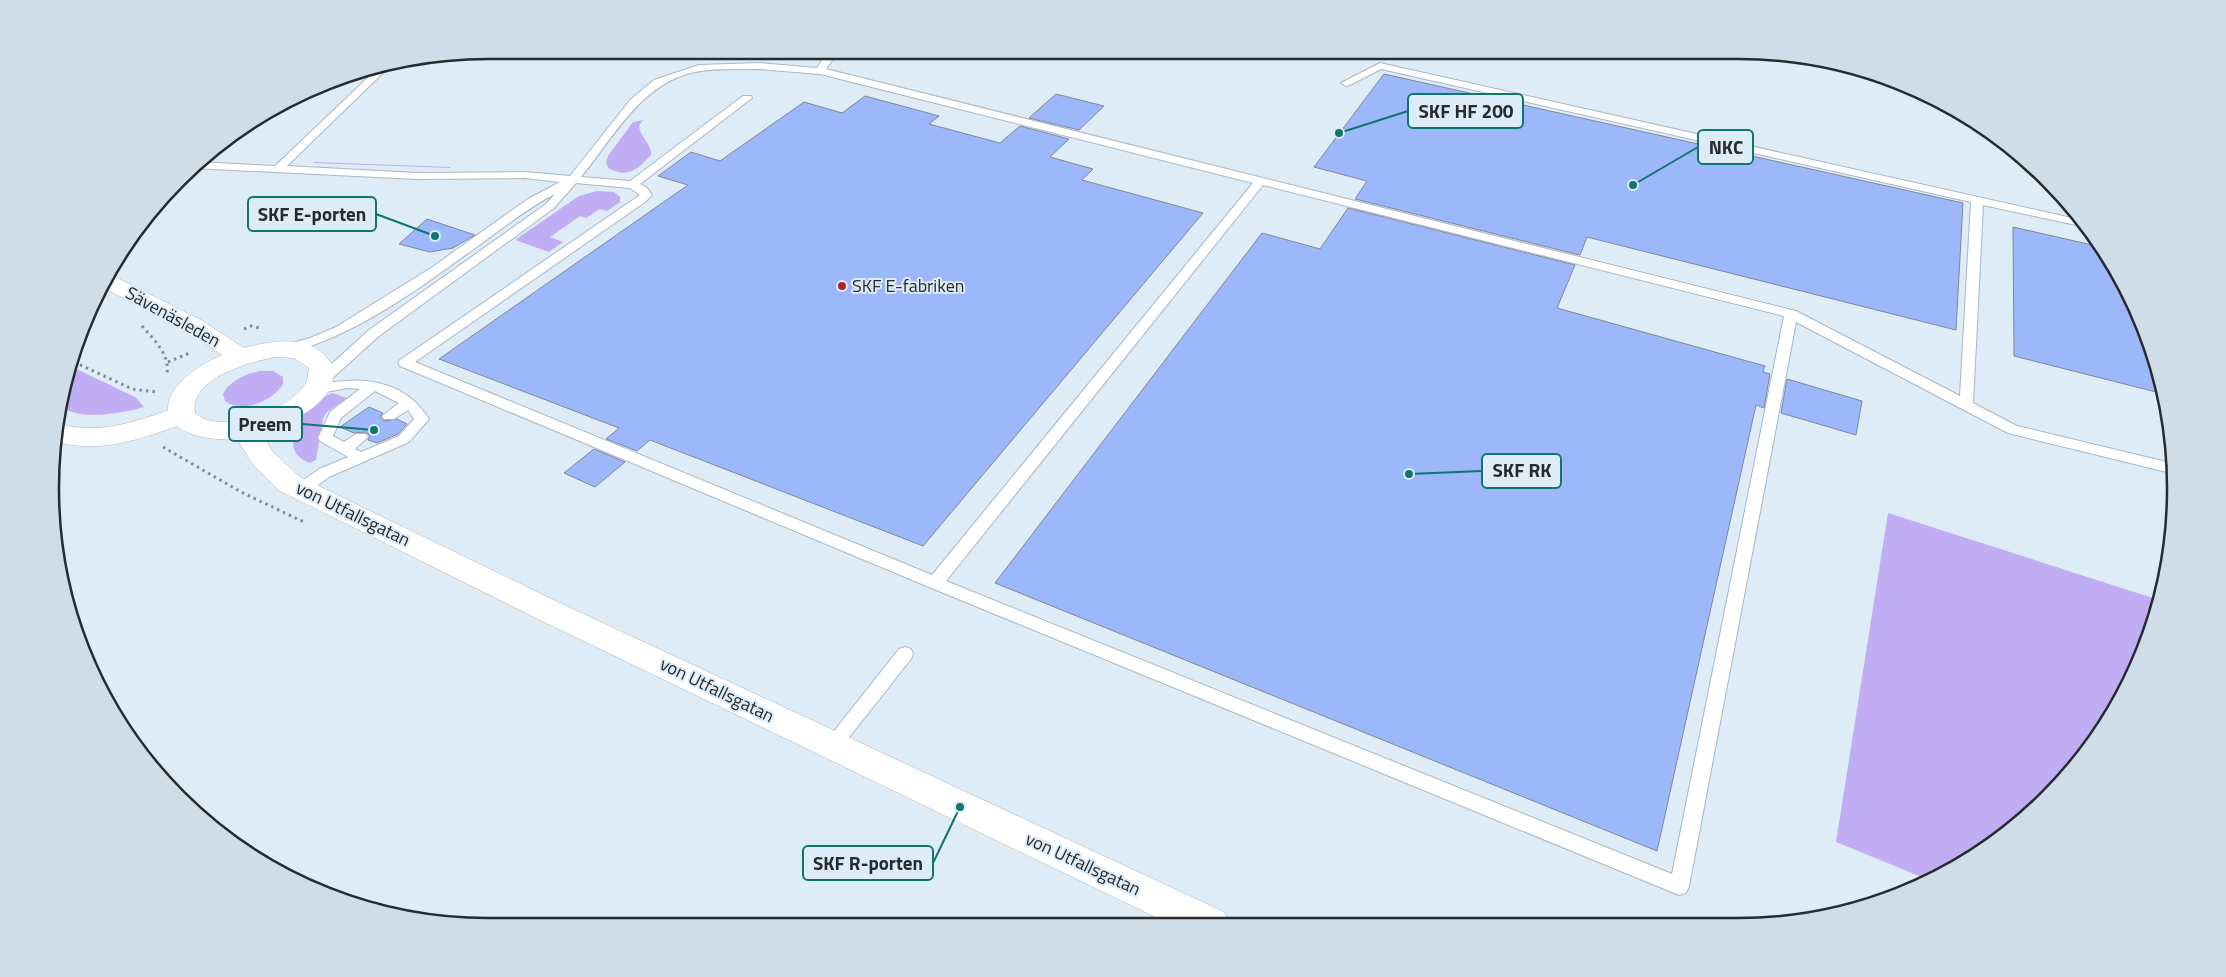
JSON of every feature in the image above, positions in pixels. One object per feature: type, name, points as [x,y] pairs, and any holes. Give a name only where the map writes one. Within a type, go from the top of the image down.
[{"type":"street","name":"Sävenäsleden","points":[[111,282],[193,325],[232,350],[238,358]]},
{"type":"street","points":[[286,350],[303,352],[314,358],[321,367],[322,372],[316,387],[292,410],[270,421],[246,428],[226,431],[209,430],[194,426],[182,415],[181,408],[185,395],[198,380],[216,368],[238,358],[258,352],[286,350]]},
{"type":"street","points":[[62,433],[82,438],[107,436],[156,424],[182,415]]},
{"type":"street","name":"von Utfallsgatan","points":[[246,428],[249,438],[261,456],[290,484],[550,611],[1196,918]]},
{"type":"lane","points":[[820,70],[828,59]]},
{"type":"lane","points":[[316,387],[374,333],[550,206],[635,101],[658,82],[698,68],[759,66],[820,70],[1791,314],[2013,430],[2166,467]]},
{"type":"lane","points":[[1346,83],[1380,66],[2074,222]]},
{"type":"lane","points":[[278,169],[379,73]]},
{"type":"lane","points":[[632,185],[747,98]]},
{"type":"lane","points":[[204,166],[417,176],[525,175],[632,185],[643,190],[646,195],[641,200],[405,362],[935,583],[1679,886],[1791,314]]},
{"type":"lane","points":[[286,350],[341,330],[435,271],[532,200],[572,180]]},
{"type":"lane","points":[[935,583],[962,547],[1260,182]]},
{"type":"lane","points":[[1966,406],[1977,200]]},
{"type":"lane","points":[[302,490],[324,473],[404,439],[422,419],[409,402],[374,385],[348,384],[316,387]]},
{"type":"lane","points":[[361,458],[325,438],[335,415],[374,385]]},
{"type":"lane","points":[[389,416],[409,402]]},
{"type":"lane","points":[[345,449],[361,436]]},
{"type":"lane","points":[[833,745],[905,654]]},
{"type":"path","points":[[136,321],[165,354],[168,370],[166,378]]},
{"type":"path","points":[[77,364],[132,389],[156,392]]},
{"type":"path","points":[[156,424],[151,405],[161,385]]},
{"type":"shaded area","points":[[643,120],[639,126],[641,134],[650,147],[651,155],[632,171],[621,173],[608,168],[606,162],[608,156],[633,122]]},
{"type":"shaded area","points":[[313,163],[450,167],[450,168]]},
{"type":"shaded area","points":[[597,191],[614,192],[620,197],[620,202],[607,211],[600,209],[586,218],[580,216],[550,237],[563,242],[549,252],[515,240],[579,196]]},
{"type":"shaded area","points":[[76,369],[135,397],[144,407],[112,414],[87,415],[66,409]]},
{"type":"shaded area","points":[[260,371],[273,371],[283,377],[283,384],[272,396],[257,404],[248,406],[232,405],[225,401],[223,394],[234,381]]},
{"type":"shaded area","points":[[332,393],[347,398],[327,412],[323,418],[316,460],[310,463],[299,457],[294,448],[293,437],[300,418],[306,410]]},
{"type":"shaded area","points":[[1888,513],[2153,598],[2135,653],[2123,679],[2095,727],[2061,772],[2021,812],[1999,829],[1952,861],[1922,877],[1836,842]]},
{"type":"building","points":[[1384,74],[1963,203],[1956,330],[1587,237],[1580,255],[1355,199],[1367,181],[1314,167]]},
{"type":"building","points":[[1056,94],[1104,106],[1079,130],[1029,118]]},
{"type":"building","name":"SKF E-fabriken","points":[[865,96],[939,116],[929,124],[1000,143],[1020,126],[1069,139],[1050,157],[1093,169],[1082,180],[1203,213],[923,546],[650,440],[637,451],[606,439],[619,428],[439,359],[688,185],[658,176],[691,152],[720,161],[804,102],[842,113]]},
{"type":"building","points":[[1348,208],[1575,265],[1557,308],[1765,366],[1763,372],[1770,374],[1764,408],[1756,405],[1657,851],[995,583],[1262,233],[1320,249]]},
{"type":"building","points":[[427,219],[475,235],[453,248],[430,252],[399,244]]},
{"type":"building","points":[[2013,227],[2091,245],[2110,274],[2135,324],[2156,392],[2014,356]]},
{"type":"building","points":[[1787,379],[1862,401],[1856,435],[1781,413]]},
{"type":"building","points":[[369,407],[383,413],[380,416],[384,421],[397,419],[407,424],[398,434],[377,443],[368,440],[370,436],[366,432],[354,433],[340,427]]},
{"type":"building","points":[[594,449],[625,462],[595,487],[564,473]]},
{"type":"place","name":"SKF HF 200","points":[[1339,133]]},
{"type":"place","name":"NKC","points":[[1633,185]]},
{"type":"place","name":"SKF E-porten","points":[[435,236]]},
{"type":"place","name":"SKF E-fabriken","points":[[842,286]]},
{"type":"place","name":"Preem","points":[[374,430]]},
{"type":"place","name":"SKF RK","points":[[1409,474]]},
{"type":"place","name":"SKF R-porten","points":[[960,807]]}]
